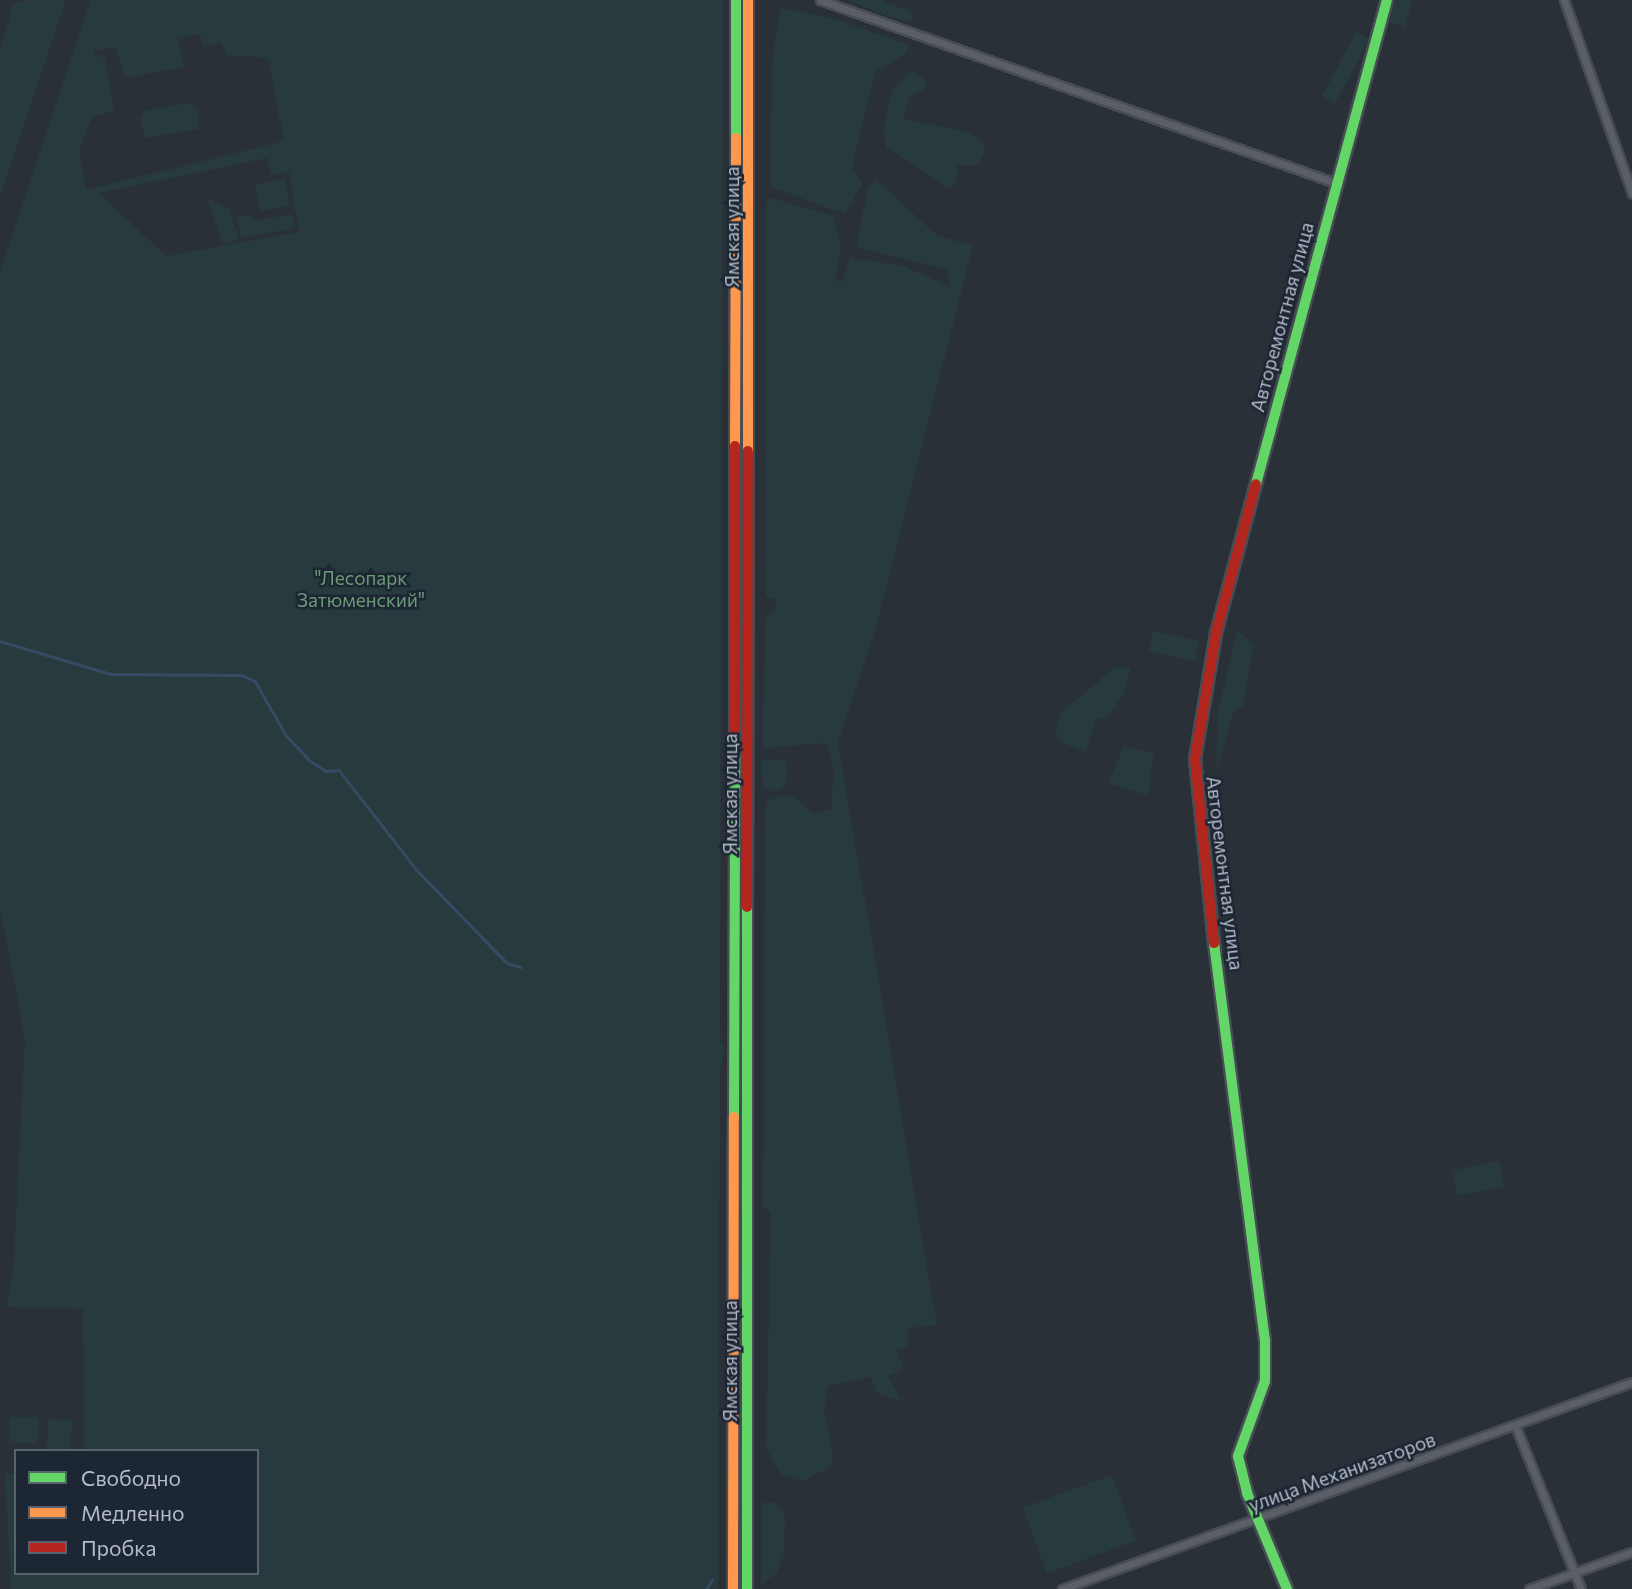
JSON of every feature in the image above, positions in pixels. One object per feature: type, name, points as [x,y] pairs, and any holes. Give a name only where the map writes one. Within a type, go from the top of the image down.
[{"type":"main road","name":"Ямская улица","points":[[733,1589],[736,0]]},
{"type":"main road","name":"Ямская улица","points":[[747,1589],[748,0]]},
{"type":"main road","name":"Авторемонтная улица","points":[[1287,1589],[1258,1520],[1238,1457],[1265,1381],[1264,1316],[1196,801],[1195,759],[1216,633],[1387,0]]},
{"type":"main road","points":[[734,450],[748,450]]},
{"type":"street","points":[[820,0],[1336,183]]},
{"type":"street","points":[[1564,0],[1632,193]]},
{"type":"street","name":"улица Механизаторов","points":[[1062,1589],[1632,1382]]},
{"type":"street","points":[[1515,1425],[1581,1589]]},
{"type":"street","points":[[1529,1589],[1632,1552]]},
{"type":"green space","points":[[29,0],[66,0],[0,196],[0,52],[13,4]]},
{"type":"green space","name":"\"Лесопарк Затюменский\"","points":[[91,0],[723,0],[720,1040],[725,1048],[720,1072],[718,1589],[11,1589],[5,1474],[14,1474],[14,1575],[259,1575],[259,1449],[84,1449],[83,1309],[7,1307],[14,1259],[25,1040],[0,907],[0,271]],"holes":[[[200,34],[203,47],[221,43],[227,55],[268,58],[284,141],[86,190],[79,149],[92,117],[114,111],[104,55],[95,58],[94,51],[115,47],[126,78],[184,67],[178,39]],[[267,158],[271,175],[289,172],[299,232],[166,256],[99,193]]]},
{"type":"green space","points":[[848,0],[881,0],[910,11],[911,22],[895,19]]},
{"type":"green space","points":[[1395,0],[1412,0],[1405,28],[1389,21]]},
{"type":"green space","points":[[780,8],[832,18],[910,45],[905,55],[875,72],[852,168],[863,183],[845,214],[770,187],[772,67]]},
{"type":"green space","points":[[1356,32],[1369,39],[1335,103],[1322,96]]},
{"type":"green space","points":[[913,70],[927,81],[923,90],[910,96],[903,119],[967,132],[982,141],[985,152],[978,165],[957,165],[957,180],[950,189],[886,147],[884,128],[892,91]]},
{"type":"green space","points":[[188,103],[198,109],[199,129],[145,138],[140,119],[144,111]]},
{"type":"green space","points":[[285,179],[290,206],[260,211],[255,184]]},
{"type":"green space","points":[[876,180],[938,236],[973,245],[875,631],[838,742],[937,1325],[908,1328],[908,1346],[896,1350],[904,1369],[888,1376],[902,1402],[877,1393],[871,1377],[828,1386],[824,1410],[833,1454],[830,1467],[802,1481],[780,1474],[766,1448],[771,1213],[763,1207],[765,812],[768,800],[781,796],[795,797],[812,814],[832,809],[833,766],[827,743],[763,748],[766,617],[774,612],[777,600],[766,597],[766,208],[768,198],[833,216],[841,249],[835,279],[841,283],[850,258],[904,266],[950,287],[946,269],[856,247],[868,188]]},
{"type":"green space","points":[[207,198],[229,209],[239,239],[223,244]]},
{"type":"green space","points":[[292,214],[295,228],[241,238],[237,217],[250,215],[258,220]]},
{"type":"green space","points":[[1237,630],[1254,645],[1243,706],[1233,712],[1216,774],[1218,713]]},
{"type":"green space","points":[[1153,631],[1199,641],[1195,661],[1149,652]]},
{"type":"green space","points":[[1115,667],[1131,668],[1123,695],[1108,717],[1096,719],[1086,753],[1063,743],[1055,731],[1061,713]]},
{"type":"green space","points":[[1124,745],[1154,754],[1148,796],[1108,783]]},
{"type":"green space","points":[[779,759],[787,762],[787,778],[784,787],[773,792],[764,788],[760,760]]},
{"type":"green space","points":[[1499,1161],[1504,1187],[1457,1196],[1452,1170]]},
{"type":"green space","points":[[9,1417],[38,1417],[38,1443],[9,1443]]},
{"type":"green space","points":[[48,1419],[72,1420],[71,1449],[47,1449]]},
{"type":"green space","points":[[1112,1475],[1136,1541],[1047,1573],[1023,1507]]},
{"type":"green space","points":[[771,1501],[781,1508],[785,1518],[784,1555],[777,1573],[761,1584],[761,1504]]},
{"type":"waterway","points":[[0,641],[111,674],[241,675],[255,681],[286,735],[310,761],[326,771],[339,770],[416,869],[507,963],[520,967]]},
{"type":"waterway","points":[[706,1589],[712,1580]]},
{"type":"traffic: fast","points":[[736,0],[736,138]]},
{"type":"traffic: fast","points":[[1256,484],[1387,0]]},
{"type":"traffic: fast","points":[[734,1117],[735,756]]},
{"type":"traffic: fast","points":[[747,907],[747,1589]]},
{"type":"traffic: fast","points":[[1214,943],[1265,1340],[1265,1381],[1238,1456],[1247,1493],[1287,1589]]},
{"type":"traffic: slow","points":[[748,0],[748,451]]},
{"type":"traffic: slow","points":[[735,446],[736,138]]},
{"type":"traffic: slow","points":[[733,1589],[734,1117]]},
{"type":"traffic: jam","points":[[735,446],[735,756]]},
{"type":"traffic: jam","points":[[747,907],[748,451]]},
{"type":"traffic: jam","points":[[1214,943],[1195,759],[1216,633],[1256,484]]}]
